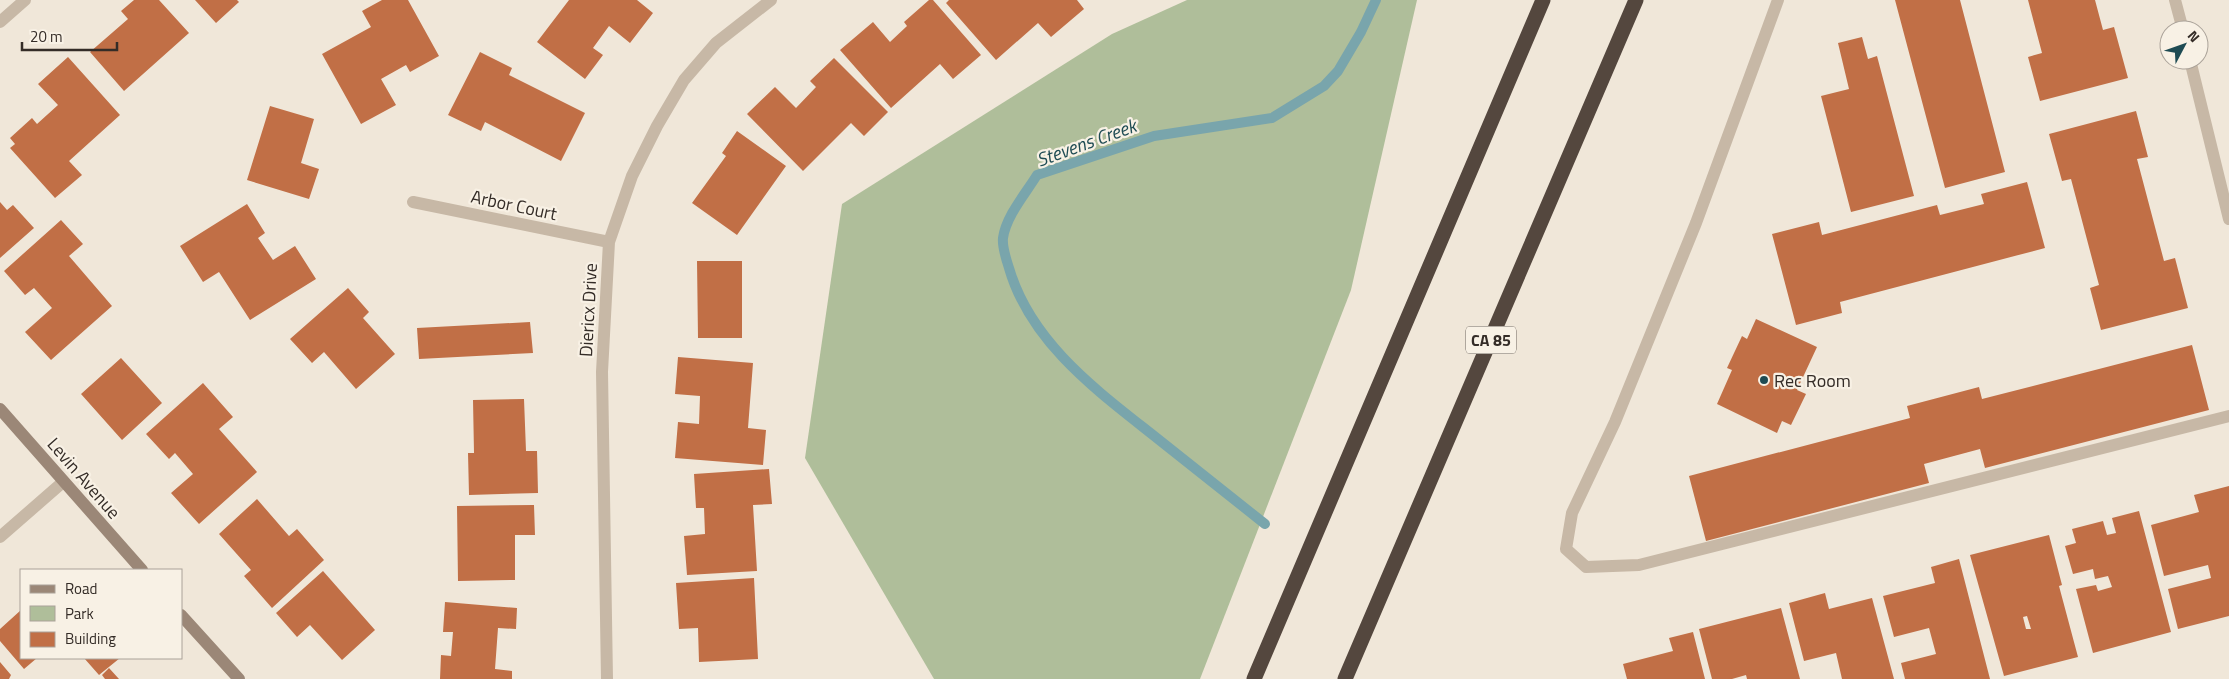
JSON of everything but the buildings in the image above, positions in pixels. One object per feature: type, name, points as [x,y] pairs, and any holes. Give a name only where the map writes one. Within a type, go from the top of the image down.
[{"type":"highway","points":[[1254,679],[1543,0]]},
{"type":"highway","name":"CA 85","points":[[1345,679],[1636,0]]},
{"type":"street","points":[[0,22],[26,0]]},
{"type":"street","name":"Diericx Drive","points":[[607,679],[602,372],[609,242],[632,176],[657,126],[684,80],[716,43],[771,0]]},
{"type":"street","points":[[1778,0],[1688,241],[1615,422],[1572,513],[1566,549],[1586,567],[1639,565],[2229,416]]},
{"type":"street","points":[[2175,0],[2180,20]]},
{"type":"street","points":[[2192,70],[2229,219]]},
{"type":"street","name":"Arbor Court","points":[[413,202],[609,242]]},
{"type":"street","name":"Levin Avenue","points":[[0,409],[141,569]]},
{"type":"street","points":[[0,537],[63,482]]},
{"type":"street","points":[[182,615],[238,679]]},
{"type":"green space","points":[[1187,0],[1417,0],[1351,290],[1200,679],[934,679],[805,458],[842,204],[1112,34]]},
{"type":"waterway","name":"Stevens Creek","points":[[1265,524],[1113,403],[1050,343],[1033,320],[1019,295],[1009,268],[1003,238],[1012,213],[1037,175],[1154,136],[1272,118],[1324,86],[1338,71],[1361,32],[1376,0]]},
{"type":"place","name":"Rec Room","points":[[1764,380]]}]
